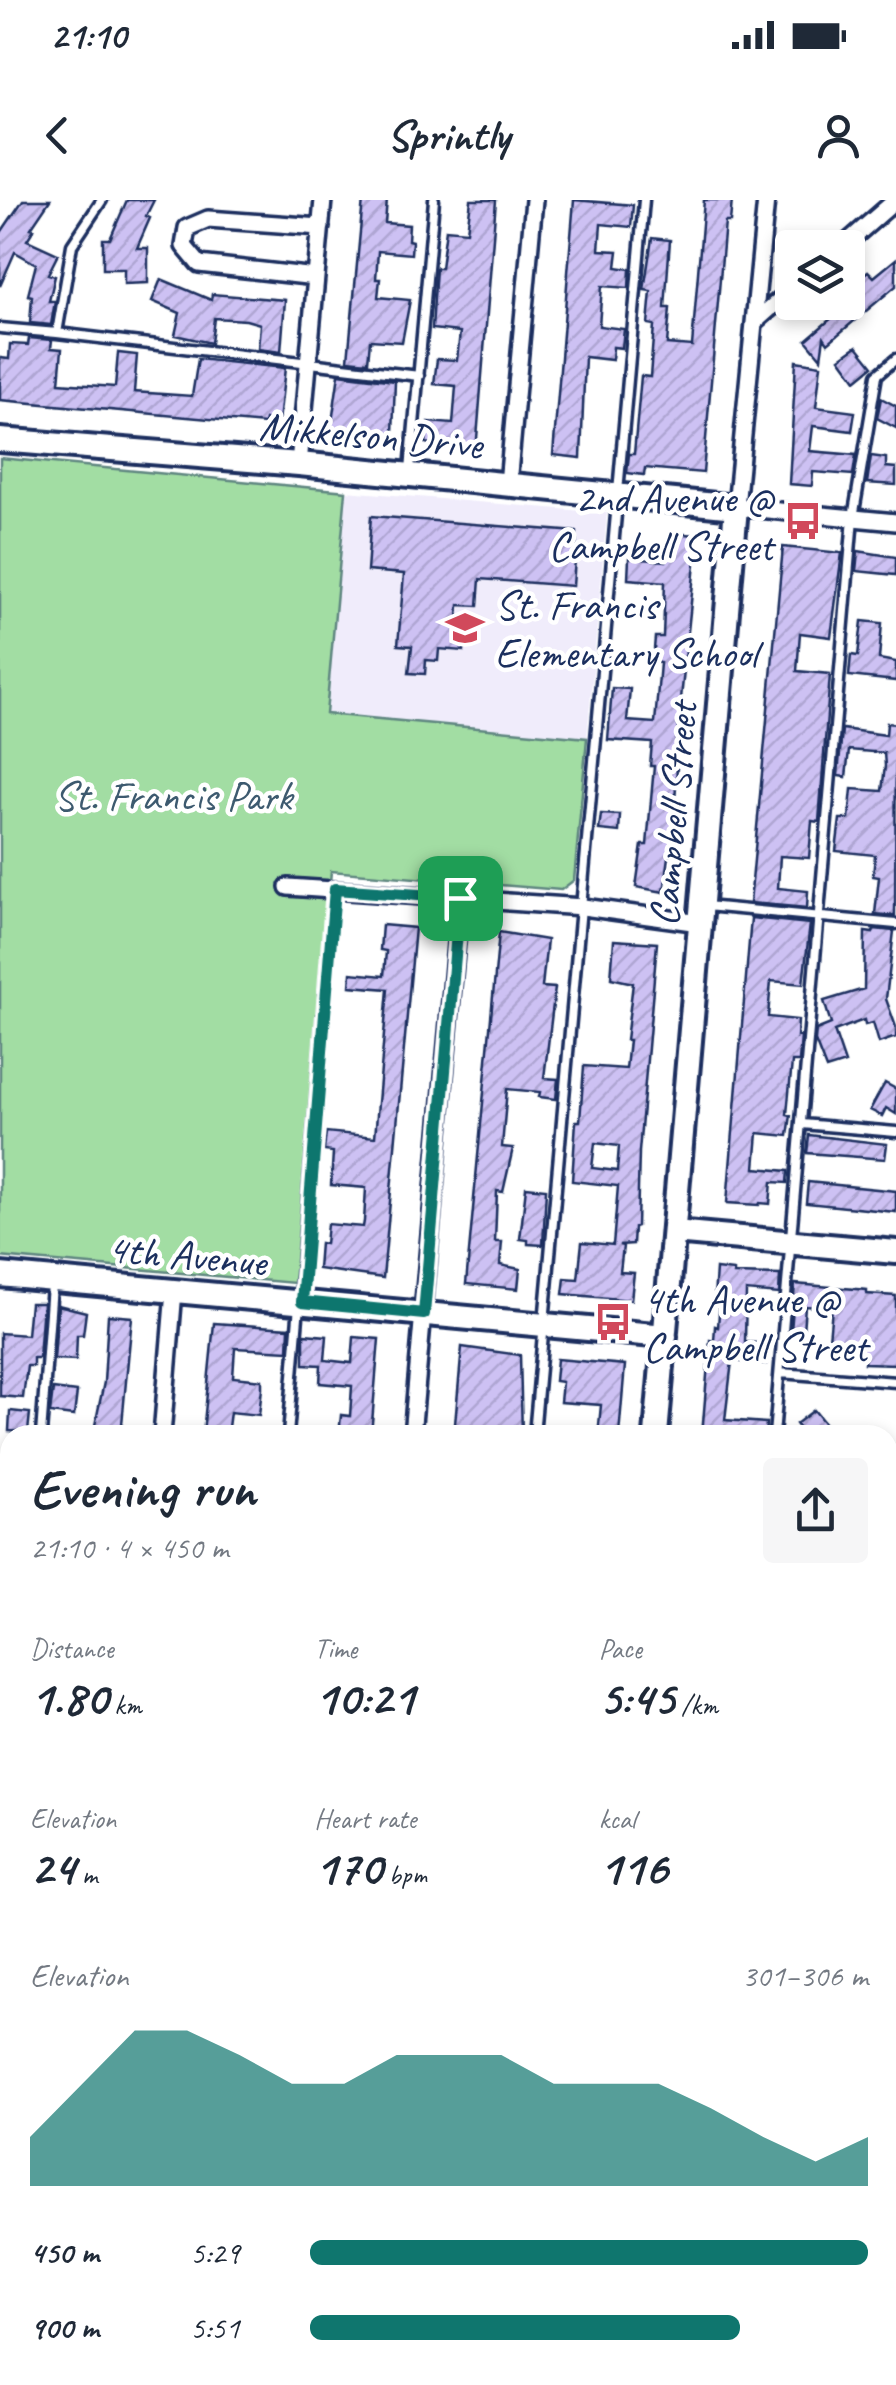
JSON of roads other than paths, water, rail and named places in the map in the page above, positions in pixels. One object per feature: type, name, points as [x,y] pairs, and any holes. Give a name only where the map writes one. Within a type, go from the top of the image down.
[{"type":"street","points":[[299,464],[323,200]]},
{"type":"street","points":[[508,484],[534,200]]},
{"type":"street","name":"Campbell Street","points":[[657,1425],[766,200]]},
{"type":"street","points":[[862,230],[896,200]]},
{"type":"street","points":[[316,277],[199,264],[184,246],[187,228],[208,219],[321,227]]},
{"type":"street","points":[[756,321],[775,304]]},
{"type":"street","name":"Mikkelson Drive","points":[[0,440],[299,464],[736,507]]},
{"type":"street","points":[[736,507],[896,522]]},
{"type":"street","points":[[288,887],[701,914]]},
{"type":"street","points":[[413,1425],[460,898]]},
{"type":"street","points":[[674,1232],[896,1252]]},
{"type":"street","name":"4th Avenue","points":[[0,1275],[665,1336]]},
{"type":"street","points":[[163,1425],[174,1291]]},
{"type":"lane","points":[[57,333],[72,245],[102,200]]},
{"type":"lane","points":[[409,475],[434,200]]},
{"type":"lane","points":[[535,1425],[644,200]]},
{"type":"lane","points":[[0,328],[419,376]]},
{"type":"lane","points":[[775,1425],[853,518],[876,375],[896,359]]},
{"type":"lane","points":[[289,1425],[335,889]]},
{"type":"lane","points":[[701,914],[819,916],[896,924]]},
{"type":"lane","points":[[802,1124],[896,1132]]},
{"type":"lane","points":[[42,1425],[52,1279]]},
{"type":"lane","points":[[780,1373],[896,1382]]},
{"type":"place","name":"2nd Avenue @ Campbell Street","points":[[803,521]]},
{"type":"place","name":"St. Francis Elementary School","points":[[465,628]]},
{"type":"place","name":"4th Avenue @ Campbell Street","points":[[613,1322]]},
{"type":"park label","name":"St. Francis Park","points":[[173,795]]}]
